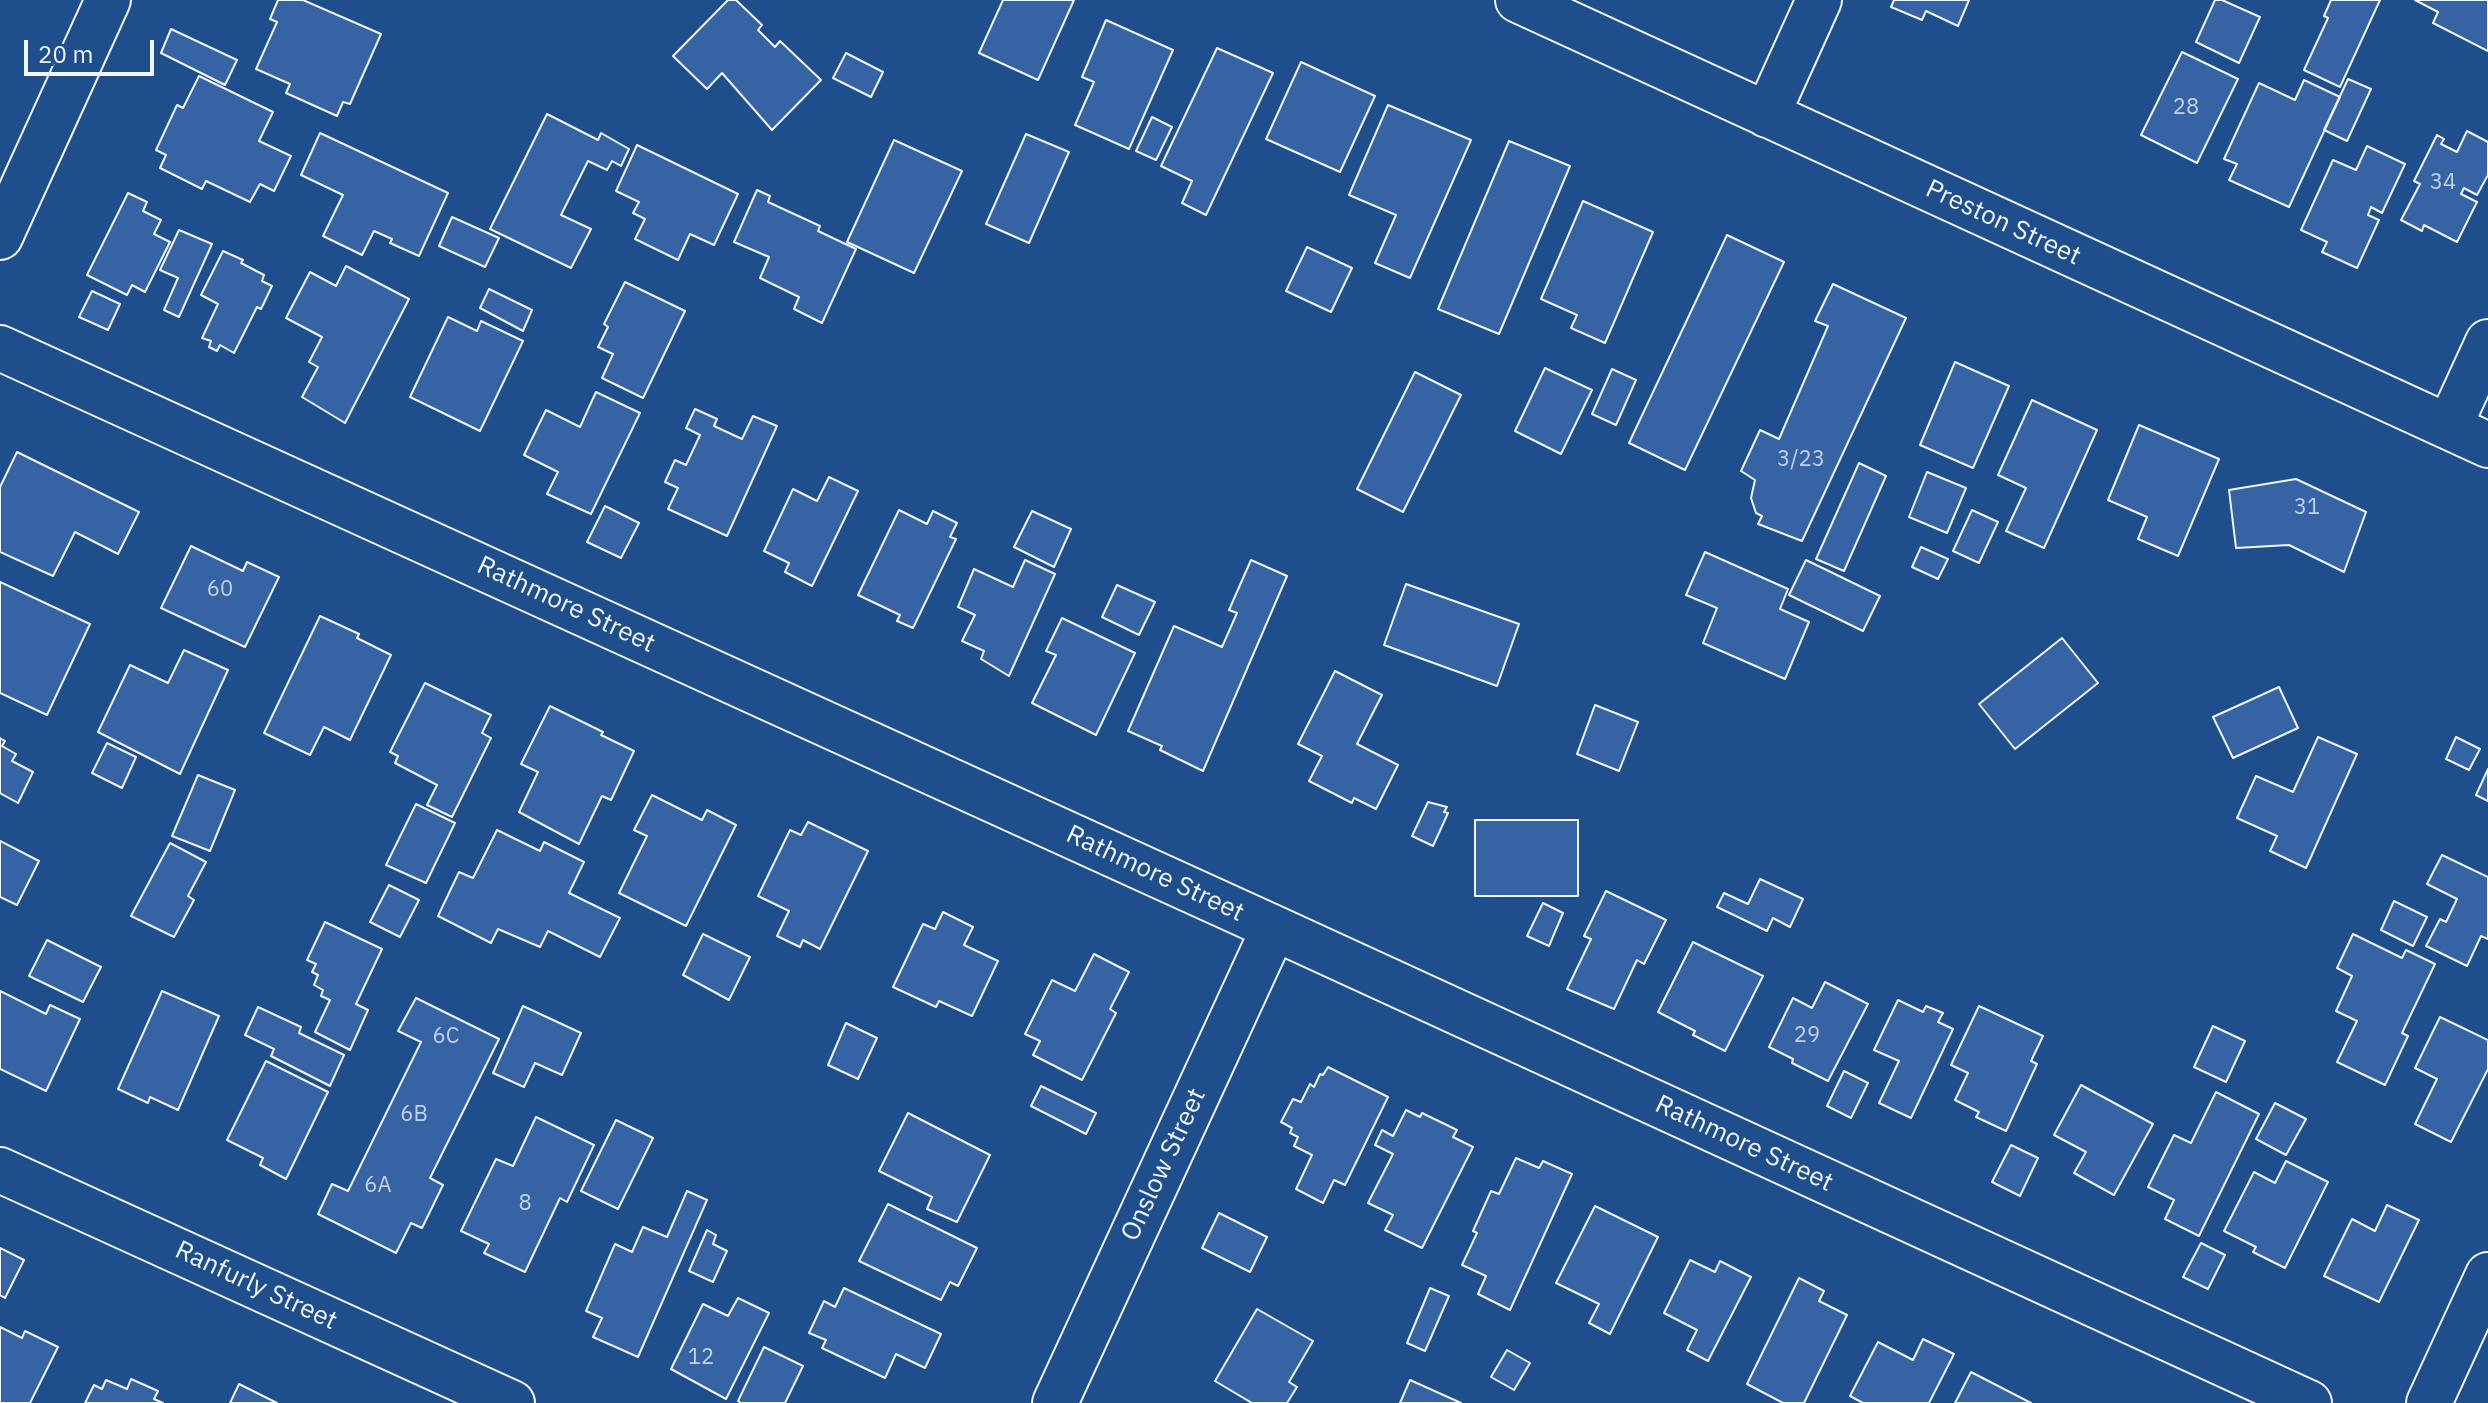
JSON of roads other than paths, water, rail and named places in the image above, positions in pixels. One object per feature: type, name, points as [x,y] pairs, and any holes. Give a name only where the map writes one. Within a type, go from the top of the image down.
[{"type":"street","points":[[0,237],[108,0]]},
{"type":"street","name":"Preston Street","points":[[1518,0],[2488,445]]},
{"type":"street","points":[[1767,115],[1819,0]]},
{"type":"street","points":[[2449,427],[2488,342]]},
{"type":"street","name":"Rathmore Street","points":[[0,348],[2309,1403]]},
{"type":"street","name":"Onslow Street","points":[[1055,1403],[1274,928]]},
{"type":"street","name":"Ranfurly Street","points":[[0,1170],[512,1403]]},
{"type":"street","points":[[2429,1403],[2488,1275]]}]
